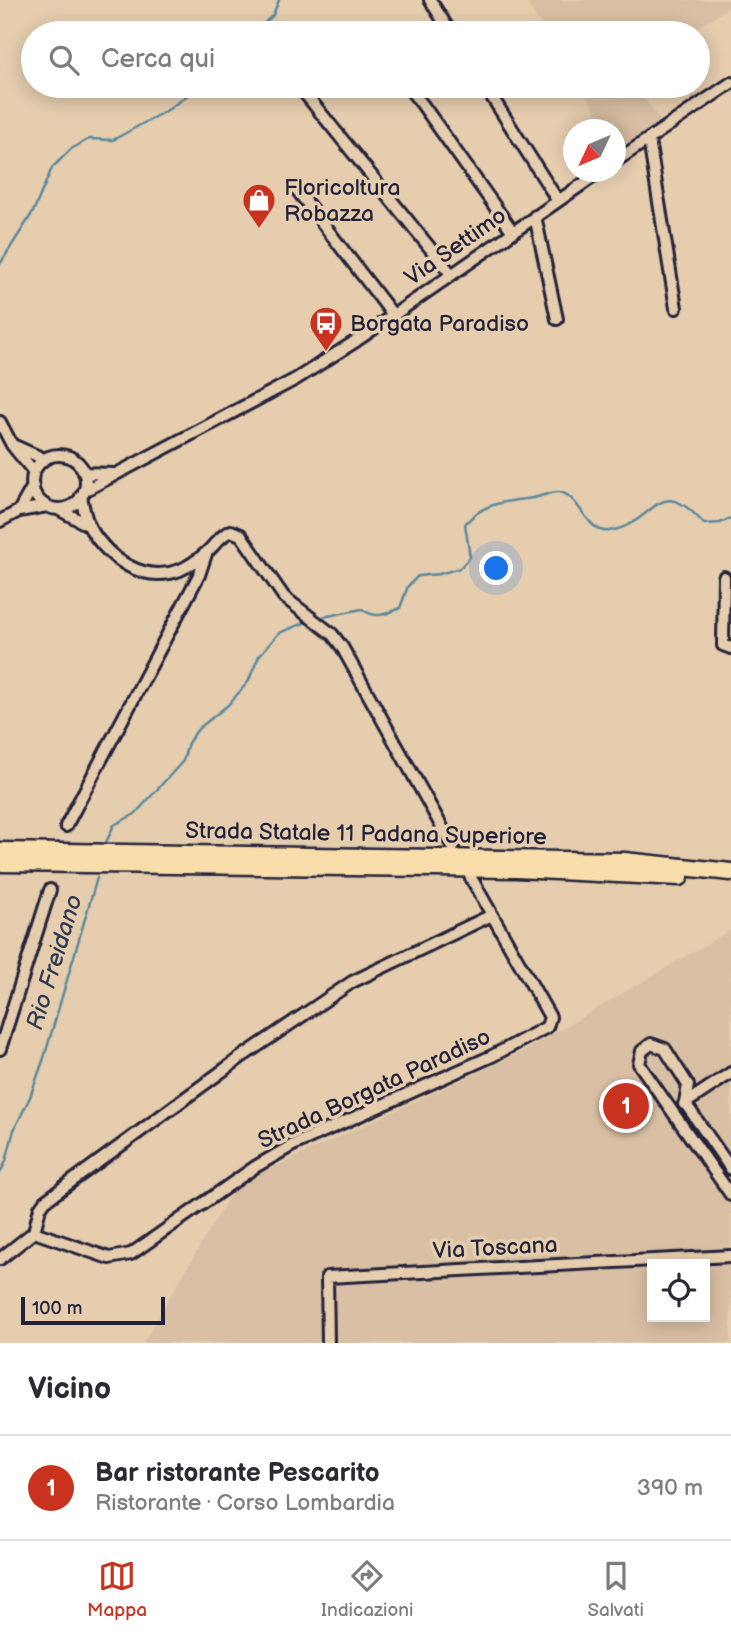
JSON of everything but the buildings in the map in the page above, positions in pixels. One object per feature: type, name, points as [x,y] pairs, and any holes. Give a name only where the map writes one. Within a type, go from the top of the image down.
[{"type":"highway","name":"Strada Statale 11 Padana Superiore","points":[[0,851],[624,861],[731,872]]},
{"type":"highway","name":"Strada Statale 11 Padana Superiore","points":[[0,863],[516,869],[623,872],[731,882]]},
{"type":"street","points":[[430,0],[443,21]]},
{"type":"street","points":[[710,98],[731,83]]},
{"type":"street","points":[[309,98],[452,274]]},
{"type":"street","points":[[417,98],[513,232]]},
{"type":"street","points":[[493,98],[558,201]]},
{"type":"street","points":[[626,154],[709,98]]},
{"type":"street","points":[[649,140],[676,308]]},
{"type":"street","name":"Via Settimo","points":[[83,494],[113,474],[143,462],[190,434],[296,379],[586,182]]},
{"type":"street","points":[[297,190],[393,315]]},
{"type":"street","points":[[535,216],[557,319]]},
{"type":"street","points":[[0,422],[12,444],[34,472]]},
{"type":"street","points":[[12,444],[44,459]]},
{"type":"street","points":[[88,525],[83,494],[84,473],[80,466],[68,456],[44,459],[34,472],[35,494],[53,507],[88,525],[120,561],[140,572],[160,574],[184,567],[206,554]]},
{"type":"street","points":[[84,473],[113,474]]},
{"type":"street","points":[[19,511],[33,486]]},
{"type":"street","points":[[0,522],[19,511],[75,503],[83,494]]},
{"type":"street","points":[[66,826],[196,580],[206,554],[222,535],[231,531],[241,535],[284,597],[332,634],[342,647],[453,847]]},
{"type":"street","points":[[184,567],[195,573],[196,580]]},
{"type":"street","points":[[724,577],[723,645],[731,648]]},
{"type":"street","name":"Strada Borgata Paradiso","points":[[34,1232],[109,1258],[131,1254],[255,1167],[293,1145],[492,1056],[547,1027],[550,1017],[470,876]]},
{"type":"street","points":[[0,1049],[50,890]]},
{"type":"street","points":[[0,1259],[34,1232],[40,1208],[45,1201],[240,1058],[352,982],[492,915]]},
{"type":"street","points":[[731,1169],[685,1103],[688,1085],[665,1049],[651,1044],[642,1051],[639,1064],[731,1195]]},
{"type":"street","points":[[673,1111],[731,1073]]},
{"type":"street","name":"Via Toscana","points":[[328,1343],[327,1277],[731,1256]]},
{"type":"shaded area","points":[[525,0],[731,0],[731,6],[708,21],[538,21]]},
{"type":"shaded area","points":[[588,98],[644,98],[660,121],[626,145],[626,119],[601,119]]},
{"type":"shaded area","points":[[731,930],[731,1343],[143,1343],[236,1185],[524,1051]]},
{"type":"waterway","points":[[267,21],[273,15],[279,0]]},
{"type":"waterway","points":[[0,264],[33,212],[52,168],[71,149],[89,139],[113,140],[184,98]]},
{"type":"waterway","name":"Rio Freidano","points":[[318,618],[362,609],[380,615],[400,608],[408,586],[418,576],[460,568],[470,557],[465,524],[480,511],[496,504],[559,492],[573,500],[595,527],[609,531],[625,526],[666,501],[676,501],[704,524],[720,523],[731,518]]},
{"type":"waterway","name":"Rio Freidano","points":[[104,847],[114,825],[135,814],[183,761],[188,743],[198,729],[228,705],[248,682],[259,656],[279,633],[309,621]]},
{"type":"waterway","name":"Rio Freidano","points":[[0,1173],[14,1130],[44,1058],[97,878]]},
{"type":"place","name":"Floricoltura Robazza","points":[[259,230]]},
{"type":"place","name":"Borgata Paradiso","points":[[326,353]]},
{"type":"place","name":"Bar ristorante Pescarito","points":[[626,1106]]}]
